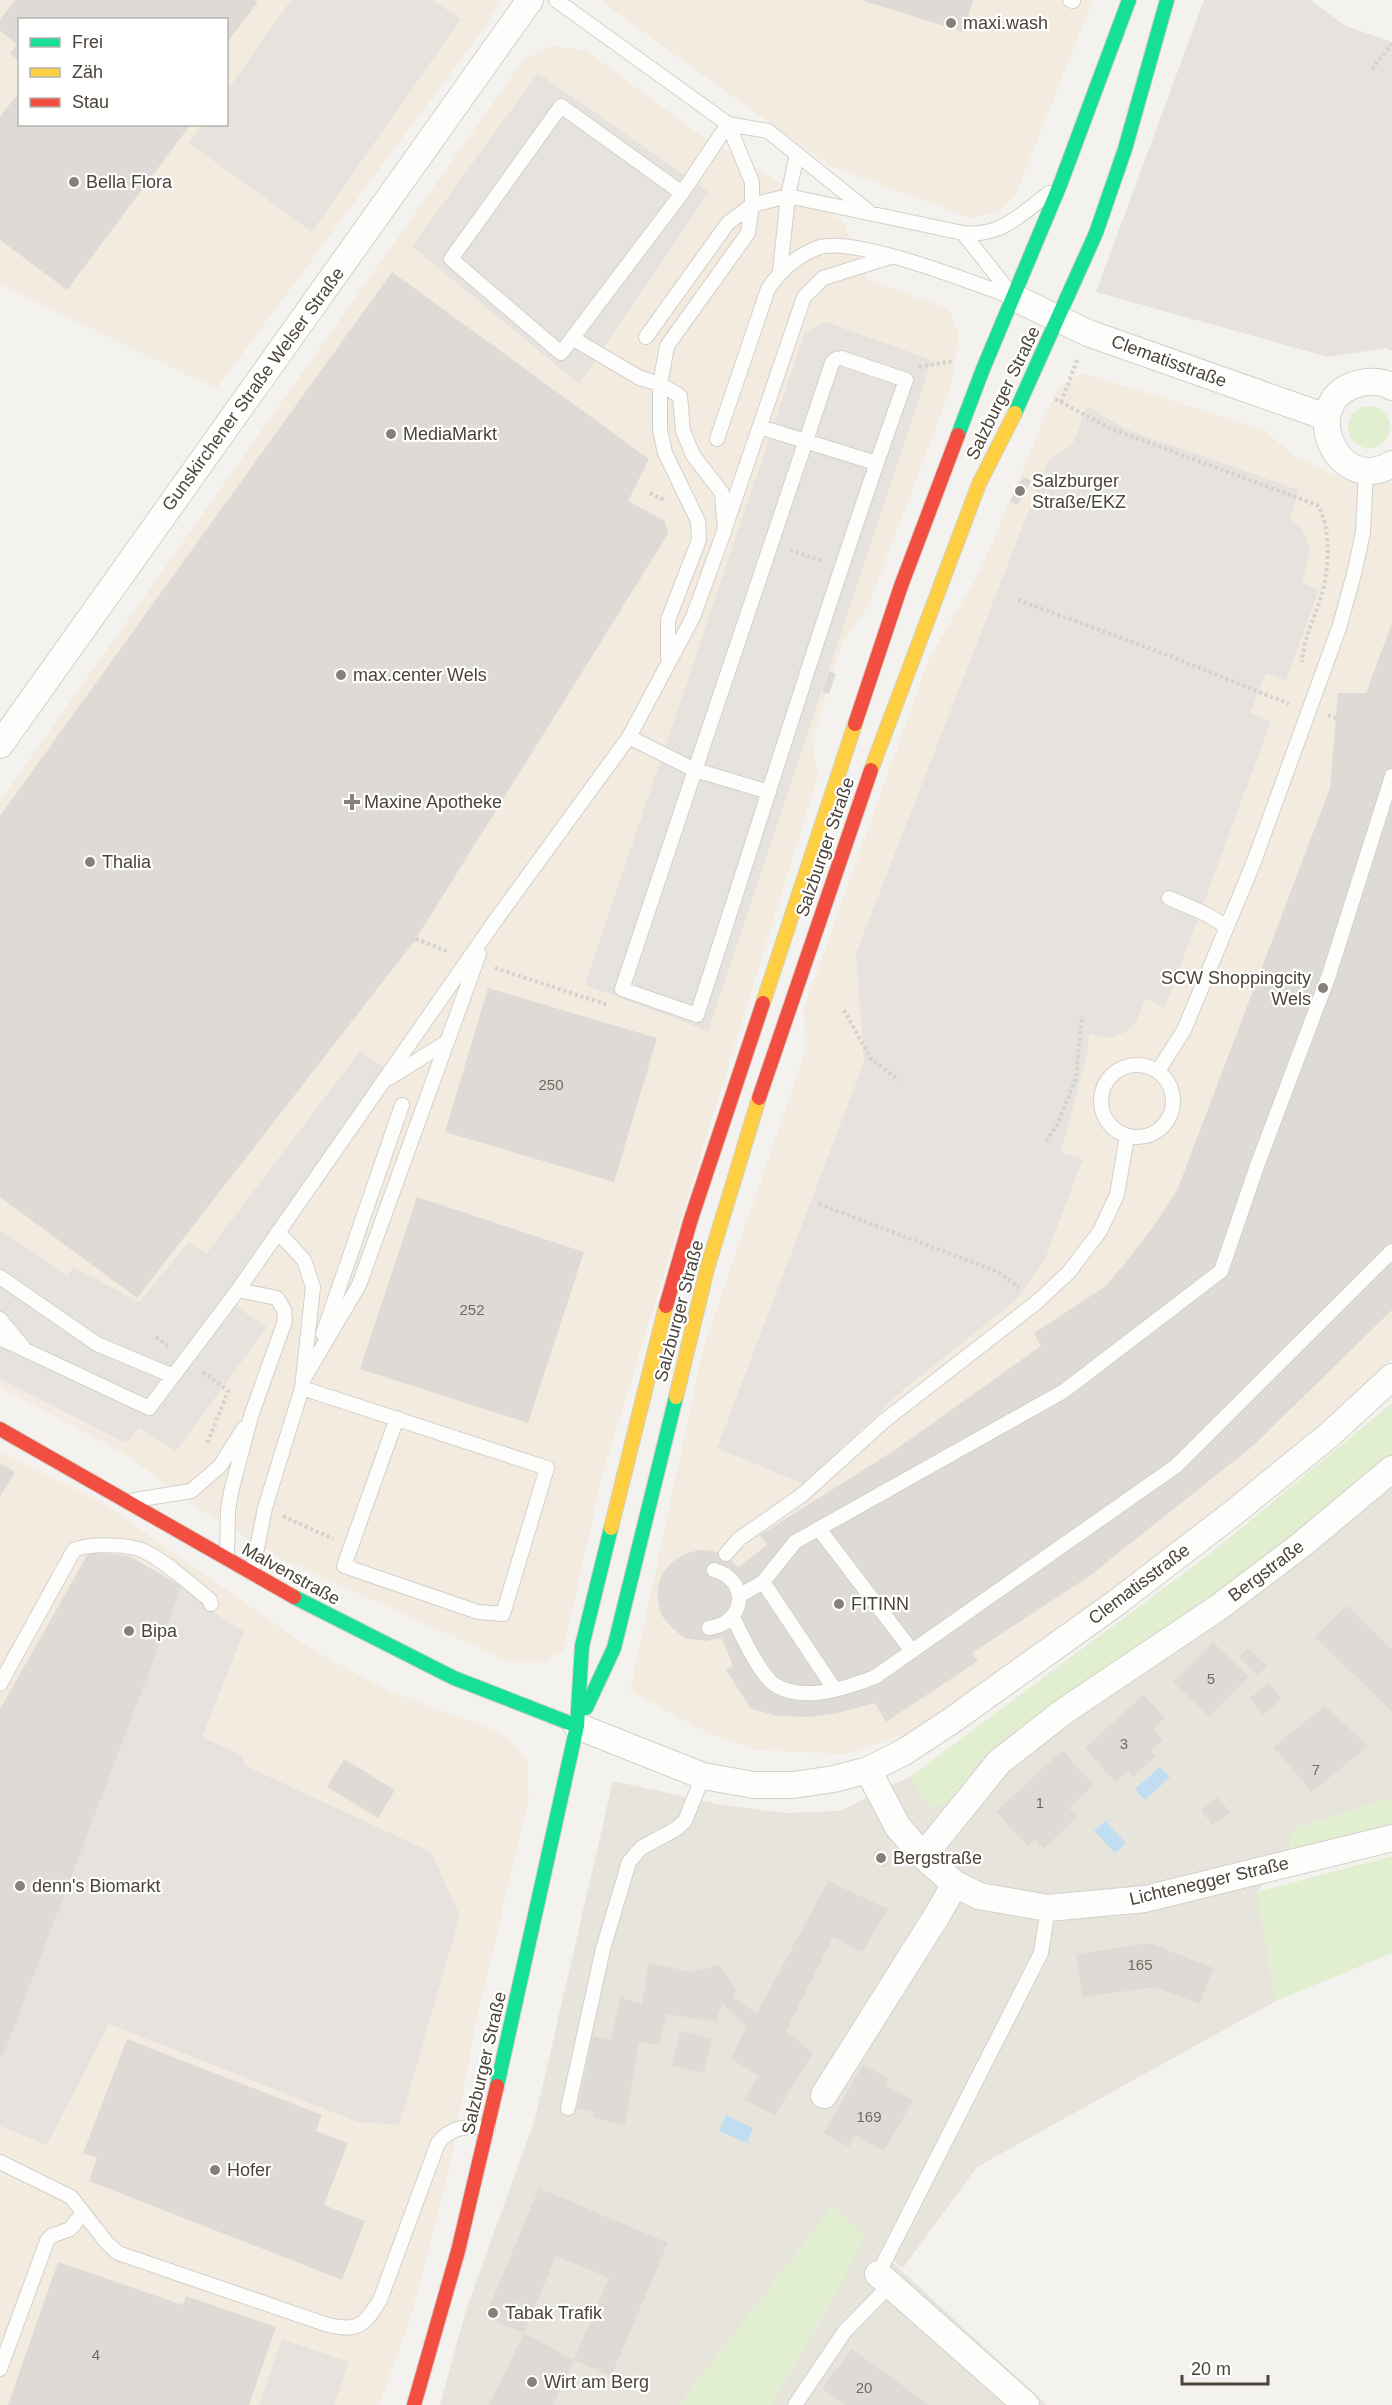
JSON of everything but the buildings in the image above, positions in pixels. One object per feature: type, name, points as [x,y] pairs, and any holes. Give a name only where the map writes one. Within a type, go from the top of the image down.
[{"type":"main road","name":"Salzburger Straße","points":[[414,2405],[455,2262],[488,2128],[577,1726],[582,1646],[667,1302],[691,1219],[901,586],[983,369],[1015,298],[1060,185],[1129,0]]},
{"type":"main road","name":"Salzburger Straße","points":[[577,1726],[614,1648],[707,1269],[775,1050],[863,791],[978,484],[1028,385],[1096,233],[1125,149],[1167,0]]},
{"type":"main road","name":"Malvenstraße","points":[[0,1429],[227,1559],[371,1637],[454,1678],[577,1726]]},
{"type":"street","name":"Gunskirchener Straße Welser Straße","points":[[0,745],[194,470],[368,231],[530,0]]},
{"type":"street","name":"Clematisstraße","points":[[1015,298],[1088,333],[1326,417]]},
{"type":"street","points":[[1392,387],[1372,381],[1351,385],[1335,398],[1326,417],[1327,436],[1335,452],[1348,465],[1366,471],[1385,468],[1392,464]]},
{"type":"street","name":"Clematisstraße","points":[[868,1770],[904,1752],[951,1721],[1125,1596],[1328,1436],[1392,1377]]},
{"type":"street","name":"Bergstraße","points":[[923,1856],[999,1762],[1063,1712],[1219,1607],[1301,1545],[1392,1469]]},
{"type":"street","points":[[577,1726],[703,1776],[754,1785],[793,1785],[834,1779],[868,1770]]},
{"type":"street","name":"Lichtenegger Straße","points":[[868,1770],[898,1827],[923,1856],[955,1884],[979,1896],[1048,1908],[1145,1899],[1392,1838]]},
{"type":"street","points":[[824,2094],[955,1884]]},
{"type":"street","points":[[884,2280],[1026,2405]]},
{"type":"lane","points":[[556,0],[728,124],[768,131],[872,214]]},
{"type":"lane","points":[[682,193],[561,106],[451,259],[561,353],[682,193],[728,124]]},
{"type":"lane","points":[[668,662],[668,620],[699,540],[698,521],[664,453],[660,430],[660,384],[667,346],[748,233],[752,182],[728,124]]},
{"type":"lane","points":[[780,272],[788,196],[797,154]]},
{"type":"lane","points":[[646,337],[728,223],[752,205],[788,196],[981,235],[1001,229],[1060,185]]},
{"type":"lane","points":[[963,233],[1015,298]]},
{"type":"lane","points":[[717,439],[768,289],[780,272],[818,247],[845,244],[892,256],[1015,298]]},
{"type":"lane","points":[[0,1338],[149,1408],[238,1290],[382,1083],[472,961],[495,921],[629,736],[693,617],[804,297],[823,278],[892,256]]},
{"type":"lane","points":[[572,338],[640,378],[660,384],[680,396],[683,432],[693,455],[722,493],[725,530]]},
{"type":"lane","points":[[841,358],[906,380],[876,463],[697,1015],[622,989],[805,442],[832,363],[836,359],[841,358]]},
{"type":"lane","points":[[760,427],[876,463]]},
{"type":"lane","points":[[1158,1071],[1184,1030],[1227,927],[1339,628],[1363,533],[1366,471]]},
{"type":"lane","points":[[629,736],[696,770],[769,792]]},
{"type":"lane","points":[[739,1596],[763,1582],[795,1542],[1064,1391],[1221,1271],[1257,1166],[1329,975],[1392,776]]},
{"type":"lane","points":[[1169,898],[1206,914],[1227,927]]},
{"type":"lane","points":[[315,1358],[359,1285],[447,1042],[472,961]]},
{"type":"lane","points":[[382,1083],[447,1042]]},
{"type":"lane","points":[[1137,1065],[1158,1071],[1166,1079],[1171,1089],[1172,1111],[1159,1130],[1149,1136],[1138,1138],[1127,1136],[1116,1131],[1107,1122],[1102,1112],[1100,1099],[1103,1087],[1117,1071],[1127,1066],[1137,1065]]},
{"type":"lane","points":[[252,1573],[265,1508],[303,1384],[315,1358],[402,1105]]},
{"type":"lane","points":[[726,1554],[739,1539],[802,1495],[884,1421],[1037,1302],[1069,1272],[1100,1231],[1116,1195],[1127,1136]]},
{"type":"lane","points":[[278,1232],[304,1260],[313,1287],[303,1384]]},
{"type":"lane","points":[[733,1617],[750,1652],[774,1684],[797,1693],[848,1688],[875,1677],[1176,1466],[1392,1251]]},
{"type":"lane","points":[[0,1277],[97,1344],[172,1376]]},
{"type":"lane","points":[[227,1559],[228,1510],[251,1416],[285,1321],[284,1311],[277,1298],[238,1290]]},
{"type":"lane","points":[[0,1318],[28,1353]]},
{"type":"lane","points":[[303,1384],[548,1468],[502,1614],[478,1612],[344,1566],[397,1418]]},
{"type":"lane","points":[[125,1501],[191,1491],[220,1466],[251,1416]]},
{"type":"lane","points":[[819,1529],[912,1651]]},
{"type":"lane","points":[[0,1684],[74,1550],[85,1545],[99,1544],[145,1551],[186,1580],[210,1600],[211,1604]]},
{"type":"lane","points":[[709,1628],[719,1627],[733,1617],[739,1605],[736,1586],[723,1572],[714,1570]]},
{"type":"lane","points":[[763,1582],[835,1690]]},
{"type":"lane","points":[[568,2108],[603,1949],[629,1862],[641,1848],[676,1829],[685,1821],[703,1776]]},
{"type":"lane","points":[[795,2405],[844,2331],[884,2280],[1041,1953],[1048,1908]]},
{"type":"lane","points":[[0,2162],[71,2197],[107,2244],[118,2253],[342,2328],[356,2326],[367,2320],[380,2300],[438,2143],[451,2130],[470,2126],[488,2128]]},
{"type":"lane","points":[[0,2369],[47,2241],[51,2236],[70,2229],[83,2213]]},
{"type":"path","points":[[1372,69],[1392,44]]},
{"type":"path","points":[[906,380],[915,367],[958,360],[983,369]]},
{"type":"path","points":[[1028,385],[1112,429],[1317,505],[1323,513],[1327,562],[1324,587],[1303,644],[1302,666]]},
{"type":"path","points":[[1018,600],[1193,665],[1294,706],[1336,718]]},
{"type":"path","points":[[416,939],[472,961],[617,1008]]},
{"type":"path","points":[[844,1010],[871,1059],[899,1080]]},
{"type":"path","points":[[1046,1142],[1057,1125],[1076,1078],[1082,1016]]},
{"type":"path","points":[[819,1204],[998,1272],[1037,1302]]},
{"type":"shaded area","points":[[0,0],[500,0],[487,24],[216,389],[0,284]]},
{"type":"shaded area","name":"Bella Flora","points":[[291,0],[432,0],[461,19],[312,232],[189,143],[201,126],[228,126],[228,90]]},
{"type":"shaded area","points":[[603,0],[1093,0],[1016,194],[999,212],[971,218],[828,165],[610,8]]},
{"type":"shaded area","points":[[1204,0],[1310,0],[1346,26],[1392,42],[1392,351],[1387,348],[1328,357],[1096,292]]},
{"type":"shaded area","points":[[552,46],[587,51],[693,130],[843,221],[868,280],[949,309],[959,335],[950,390],[868,606],[842,644],[812,740],[818,775],[603,1472],[563,1651],[543,1663],[512,1663],[282,1559],[192,1505],[127,1455],[0,1387],[0,801],[524,59]]},
{"type":"shaded area","points":[[538,73],[709,192],[579,384],[412,246]]},
{"type":"shaded area","points":[[826,322],[932,360],[708,1031],[585,985],[805,332]]},
{"type":"shaded area","points":[[1083,373],[1265,430],[1292,455],[1358,486],[1392,478],[1392,1359],[1327,1418],[1166,1550],[980,1687],[909,1733],[845,1754],[757,1750],[706,1732],[630,1691],[703,1349],[805,1052],[804,1008],[929,659],[981,569],[1057,388]]},
{"type":"shaded area","points":[[1087,406],[1126,429],[1299,490],[1289,519],[1302,528],[1310,550],[1302,583],[1319,590],[1286,680],[1266,673],[1250,713],[1271,721],[1165,1008],[1145,998],[1136,1023],[1128,1031],[1110,1038],[1089,1034],[1088,1051],[1061,1152],[1083,1159],[1045,1259],[1018,1298],[903,1390],[803,1484],[717,1448],[864,1062],[856,953],[1048,461],[1073,443]]},
{"type":"shaded area","points":[[360,1051],[385,1069],[223,1298],[267,1327],[176,1451],[139,1428],[126,1443],[0,1379],[0,1230],[68,1276],[73,1267],[139,1302],[189,1242],[206,1254]]},
{"type":"shaded area","points":[[0,1451],[100,1501],[311,1649],[391,1692],[501,1733],[527,1759],[529,1798],[476,2022],[448,2176],[409,2323],[379,2405],[0,2405]]},
{"type":"shaded area","points":[[1392,1460],[1392,1798],[1294,1828],[1288,1854],[1257,1892],[1276,2001],[977,2167],[903,2268],[876,2247],[1047,2405],[771,2405],[839,2288],[833,2206],[679,2405],[440,2405],[466,2310],[535,2119],[613,1781],[718,1804],[784,1813],[840,1811],[911,1776],[929,1808],[954,1800],[975,1766],[1008,1735],[1231,1590]]},
{"type":"shaded area","points":[[182,1586],[223,1619],[244,1631],[202,1737],[243,1756],[244,1765],[431,1852],[460,1916],[399,2125],[358,2122],[109,2024],[47,2145],[0,2126],[0,2055],[3,2055]]},
{"type":"shaded area","points":[[282,2339],[349,2362],[334,2405],[259,2405]]},
{"type":"green space","points":[[1369,406],[1377,407],[1384,412],[1389,419],[1389,435],[1384,442],[1377,447],[1369,448],[1361,447],[1354,442],[1349,435],[1348,427],[1349,419],[1354,412],[1361,407]]},
{"type":"green space","points":[[1392,1403],[1392,1460],[1231,1590],[1008,1735],[975,1766],[954,1800],[929,1809],[911,1776],[1215,1550]]},
{"type":"green space","points":[[1392,1798],[1392,1832],[1288,1854],[1294,1828]]},
{"type":"green space","points":[[1392,1856],[1392,1953],[1276,2001],[1257,1892]]},
{"type":"green space","points":[[833,2206],[865,2236],[846,2275],[771,2405],[679,2405]]},
{"type":"water","points":[[1160,1767],[1170,1777],[1145,1800],[1135,1789]]},
{"type":"water","points":[[1105,1821],[1126,1843],[1115,1853],[1094,1831]]},
{"type":"water","points":[[726,2115],[753,2128],[747,2143],[719,2131]]},
{"type":"traffic: fast","points":[[958,435],[1060,185],[1129,0]]},
{"type":"traffic: fast","points":[[1015,413],[1096,233],[1125,149],[1167,0]]},
{"type":"traffic: fast","points":[[586,1708],[614,1648],[676,1397]]},
{"type":"traffic: fast","points":[[497,2086],[577,1726],[582,1646],[611,1528]]},
{"type":"traffic: fast","points":[[294,1597],[454,1678],[577,1726]]},
{"type":"traffic: slow","points":[[871,770],[979,484],[1015,413]]},
{"type":"traffic: slow","points":[[763,1003],[855,724]]},
{"type":"traffic: slow","points":[[676,1397],[707,1269],[759,1098]]},
{"type":"traffic: slow","points":[[611,1528],[666,1306]]},
{"type":"traffic: jam","points":[[855,724],[901,586],[958,435]]},
{"type":"traffic: jam","points":[[759,1098],[871,770]]},
{"type":"traffic: jam","points":[[666,1306],[691,1219],[763,1003]]},
{"type":"traffic: jam","points":[[0,1429],[294,1597]]},
{"type":"traffic: jam","points":[[414,2405],[458,2251],[497,2086]]},
{"type":"place","name":"maxi.wash","points":[[951,23]]},
{"type":"place","name":"Bella Flora","points":[[74,182]]},
{"type":"place","name":"MediaMarkt","points":[[391,434]]},
{"type":"place","name":"Salzburger Straße/EKZ","points":[[1020,491]]},
{"type":"place","name":"max.center Wels","points":[[341,675]]},
{"type":"place","name":"Maxine Apotheke","points":[[352,802]]},
{"type":"place","name":"Thalia","points":[[90,862]]},
{"type":"place","name":"SCW Shoppingcity Wels","points":[[1323,988]]},
{"type":"place","name":"FITINN","points":[[839,1604]]},
{"type":"place","name":"Bipa","points":[[129,1631]]},
{"type":"place","name":"Bergstraße","points":[[881,1858]]},
{"type":"place","name":"denn's Biomarkt","points":[[20,1886]]},
{"type":"place","name":"Hofer","points":[[215,2170]]},
{"type":"place","name":"Tabak Trafik","points":[[493,2313]]},
{"type":"place","name":"Wirt am Berg","points":[[532,2382]]}]
